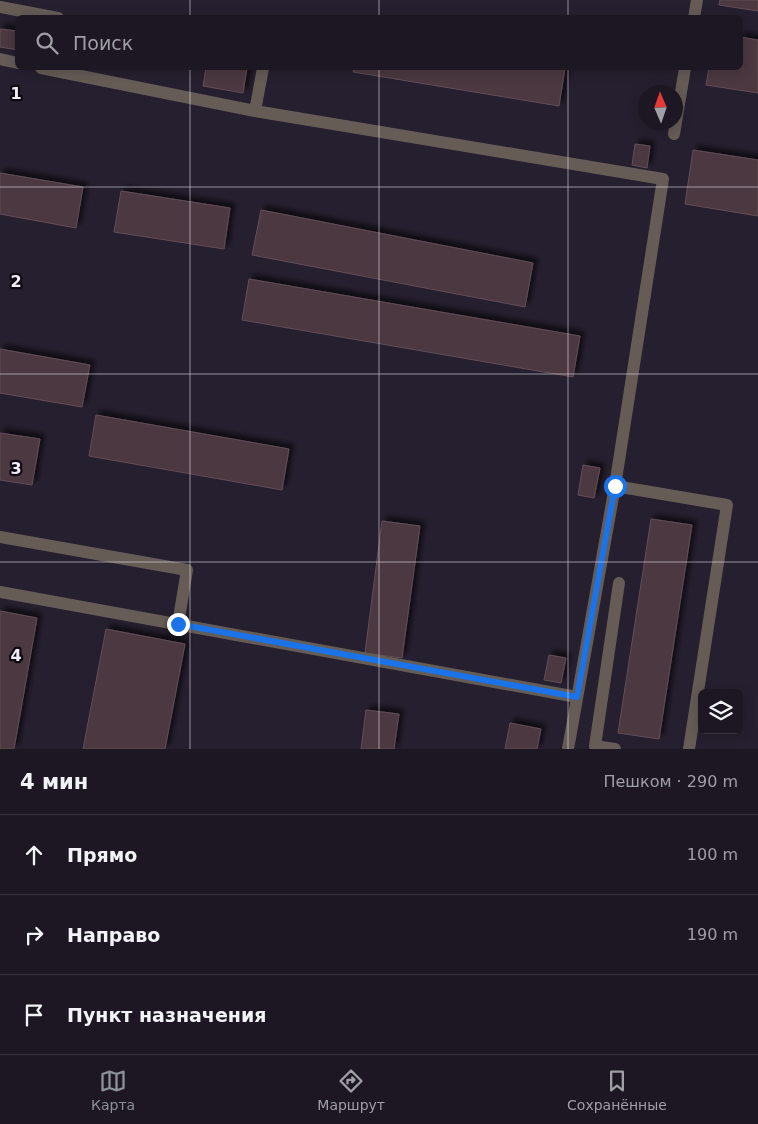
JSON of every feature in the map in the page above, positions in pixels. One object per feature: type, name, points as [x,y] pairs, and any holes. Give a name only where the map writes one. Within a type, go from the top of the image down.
[{"type":"lane","points":[[694,15],[697,0]]},
{"type":"lane","points":[[0,7],[42,15]]},
{"type":"lane","points":[[0,59],[15,62]]},
{"type":"lane","points":[[51,70],[255,111],[663,179],[615,486],[568,749]]},
{"type":"lane","points":[[255,111],[263,70]]},
{"type":"lane","points":[[674,134],[685,70]]},
{"type":"lane","points":[[615,486],[727,505],[689,749]]},
{"type":"lane","points":[[0,537],[187,570],[178,624]]},
{"type":"lane","points":[[615,749],[595,746],[619,583]]},
{"type":"lane","points":[[0,592],[577,697]]},
{"type":"building","points":[[720,0],[758,0],[758,11],[719,5]]},
{"type":"building","points":[[0,29],[15,31],[15,50],[0,47]]},
{"type":"building","points":[[743,38],[758,40],[758,93],[706,85],[709,70],[743,70]]},
{"type":"building","points":[[206,70],[247,70],[243,93],[203,86]]},
{"type":"building","points":[[354,70],[565,70],[559,106],[353,72]]},
{"type":"building","points":[[635,144],[650,146],[647,168],[632,165]]},
{"type":"building","points":[[693,150],[758,160],[758,216],[685,204]]},
{"type":"building","points":[[0,173],[83,187],[76,228],[0,214]]},
{"type":"building","points":[[121,191],[230,208],[224,249],[114,232]]},
{"type":"building","points":[[261,210],[533,263],[525,307],[252,255]]},
{"type":"building","points":[[249,279],[580,336],[573,377],[242,320]]},
{"type":"building","points":[[0,349],[90,365],[82,407],[0,393]]},
{"type":"building","points":[[96,415],[289,449],[282,490],[89,456]]},
{"type":"building","points":[[0,433],[40,439],[32,485],[0,480]]},
{"type":"building","points":[[583,465],[600,468],[594,498],[578,495]]},
{"type":"building","points":[[651,519],[692,525],[659,739],[618,733]]},
{"type":"building","points":[[382,521],[420,526],[402,658],[365,653]]},
{"type":"building","points":[[0,611],[37,618],[14,749],[0,749]]},
{"type":"building","points":[[106,629],[185,644],[165,749],[83,749]]},
{"type":"building","points":[[549,655],[566,658],[561,683],[544,680]]},
{"type":"building","points":[[366,710],[399,714],[394,749],[361,749]]},
{"type":"building","points":[[510,723],[541,729],[537,749],[505,749]]},
{"type":"route","points":[[178,624],[577,697],[615,486]]}]
